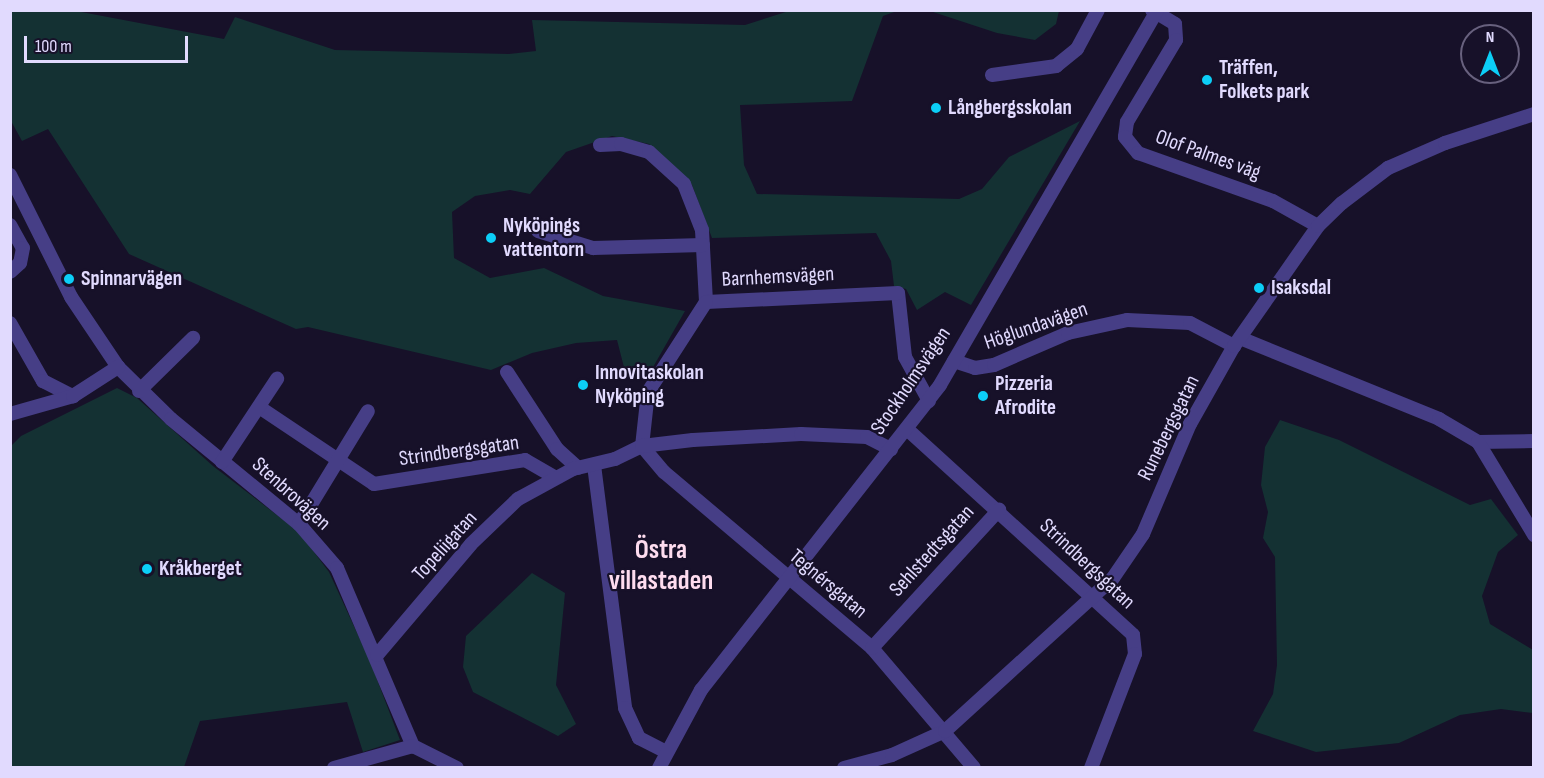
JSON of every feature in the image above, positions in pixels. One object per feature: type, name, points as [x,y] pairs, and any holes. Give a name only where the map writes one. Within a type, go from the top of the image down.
[{"type":"street","points":[[992,75],[1056,66],[1077,49],[1098,10]]},
{"type":"street","name":"Olof Palmes väg","points":[[1155,11],[1175,24],[1176,40],[1127,122],[1125,137],[1138,153],[1274,201],[1318,226]]},
{"type":"street","name":"Stockholmsvägen","points":[[659,768],[701,690],[787,577],[908,430],[928,401],[954,361],[1155,11]]},
{"type":"street","name":"Runebergsgatan","points":[[844,768],[892,754],[945,731],[1092,600],[1113,578],[1143,534],[1190,424],[1237,342],[1318,226],[1388,168],[1445,143],[1533,114]]},
{"type":"street","points":[[600,145],[621,144],[649,152],[684,184],[702,230],[706,302]]},
{"type":"street","name":"Stenbrovägen","points":[[10,175],[71,297],[118,367],[139,391],[299,524],[337,567],[377,655],[393,704],[414,746]]},
{"type":"street","points":[[10,225],[23,248],[20,263],[10,272]]},
{"type":"street","points":[[538,231],[593,248],[703,245]]},
{"type":"street","name":"Barnhemsvägen","points":[[642,446],[648,392],[706,302],[898,293],[904,357],[928,401]]},
{"type":"street","name":"Höglundavägen","points":[[954,361],[975,368],[994,365],[1068,333],[1127,320],[1190,322],[1439,419],[1478,442],[1533,535]]},
{"type":"street","points":[[10,323],[44,381],[74,396]]},
{"type":"street","points":[[139,391],[193,338]]},
{"type":"street","points":[[10,414],[74,396],[118,367]]},
{"type":"street","points":[[507,372],[557,449],[579,468]]},
{"type":"street","points":[[222,462],[277,379]]},
{"type":"street","name":"Strindbergsgatan","points":[[259,407],[374,484],[525,460],[555,477]]},
{"type":"street","points":[[299,524],[368,411]]},
{"type":"street","name":"Strindbergsgatan","points":[[908,430],[999,510],[1092,600],[1133,635],[1136,648],[1091,768]]},
{"type":"street","points":[[555,477],[642,446],[801,434],[867,437],[891,449]]},
{"type":"street","points":[[1478,442],[1533,441]]},
{"type":"street","name":"Tegnérsgatan","points":[[642,446],[664,472],[872,648],[945,731],[974,768]]},
{"type":"street","points":[[594,465],[626,708],[639,738],[666,752],[668,768]]},
{"type":"street","name":"Topeliigatan","points":[[377,655],[471,544],[518,499],[555,477]]},
{"type":"street","name":"Sehlstedtsgatan","points":[[872,648],[999,510]]},
{"type":"street","points":[[334,768],[414,746],[457,768]]},
{"type":"green space","points":[[10,11],[76,11],[224,39],[235,17],[335,50],[509,54],[536,51],[532,20],[745,25],[789,11],[897,11],[883,16],[852,101],[740,105],[744,165],[757,194],[959,199],[982,189],[1009,157],[1080,121],[971,305],[945,292],[917,310],[906,289],[894,286],[891,261],[876,233],[712,238],[692,185],[649,144],[612,136],[566,152],[530,194],[510,190],[475,196],[452,212],[454,258],[490,278],[544,268],[603,296],[685,311],[648,376],[626,375],[617,340],[576,343],[532,353],[491,370],[308,327],[296,329],[129,254],[48,129],[22,141],[11,121]]},
{"type":"green space","points":[[930,11],[1059,11],[1056,24],[1035,40],[997,33]]},
{"type":"green space","points":[[117,388],[137,398],[213,466],[299,532],[329,572],[370,661],[400,740],[363,752],[347,702],[200,721],[184,767],[11,768],[11,446],[21,436]]},
{"type":"green space","points":[[1280,420],[1339,440],[1470,505],[1491,499],[1518,535],[1498,552],[1482,596],[1490,624],[1533,650],[1533,713],[1501,709],[1460,715],[1399,743],[1316,752],[1253,731],[1273,694],[1277,665],[1275,557],[1263,538],[1268,512],[1261,485],[1265,447]]},
{"type":"green space","points":[[532,573],[565,593],[556,685],[576,724],[558,736],[473,692],[463,667],[466,636]]},
{"type":"place","name":"Träffen, Folkets park","points":[[1207,80]]},
{"type":"place","name":"Långbergsskolan","points":[[936,108]]},
{"type":"place","name":"Nyköpings vattentorn","points":[[491,238]]},
{"type":"place","name":"Spinnarvägen","points":[[69,279]]},
{"type":"place","name":"Isaksdal","points":[[1259,288]]},
{"type":"place","name":"Innovitaskolan Nyköping","points":[[583,385]]},
{"type":"place","name":"Pizzeria Afrodite","points":[[983,396]]},
{"type":"place","name":"Kråkberget","points":[[147,569]]},
{"type":"district","name":"Östra villastaden","points":[[661,566]]}]
